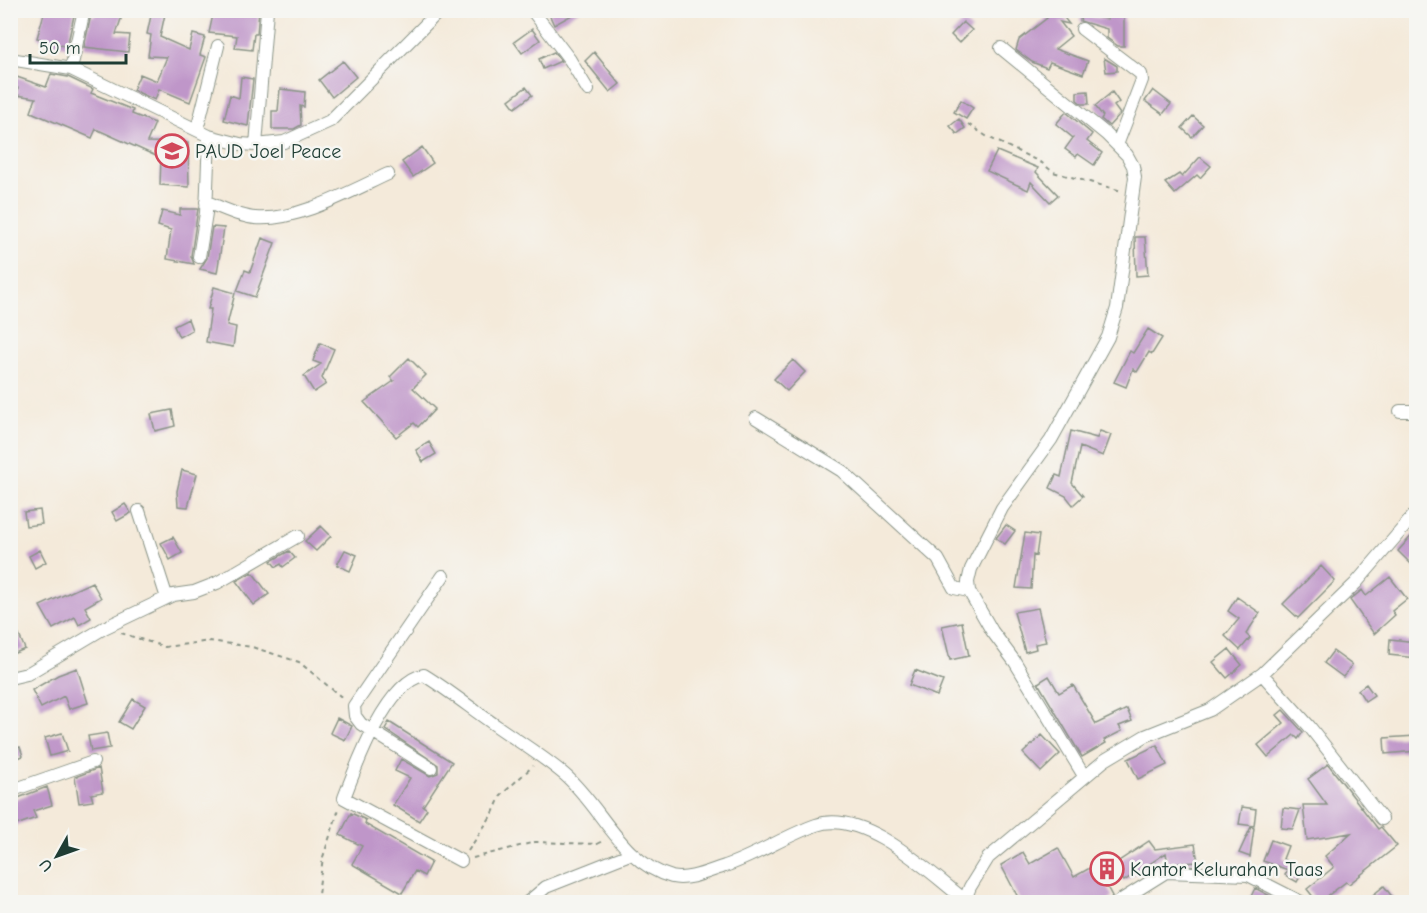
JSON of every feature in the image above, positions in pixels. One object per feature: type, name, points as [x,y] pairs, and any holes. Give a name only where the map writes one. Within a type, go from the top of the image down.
[{"type":"street","points":[[71,69],[84,10]]},
{"type":"street","points":[[256,145],[267,10]]},
{"type":"street","points":[[10,59],[71,69],[209,135],[240,144],[284,142],[330,121],[440,10]]},
{"type":"street","points":[[532,10],[570,60],[588,90]]},
{"type":"street","points":[[1082,29],[1141,74],[1142,80],[1117,145]]},
{"type":"street","points":[[196,130],[219,46]]},
{"type":"street","points":[[1001,48],[1117,145],[1133,166],[1134,194],[1117,308],[1108,337],[1051,440],[1002,508],[971,569],[969,591],[1084,776]]},
{"type":"street","points":[[199,256],[206,202],[209,135]]},
{"type":"street","points":[[206,202],[252,218],[265,219],[306,209],[388,174]]},
{"type":"street","points":[[1400,411],[1416,411]]},
{"type":"street","points":[[756,418],[842,471],[938,559],[954,588],[969,591]]},
{"type":"street","points":[[139,511],[167,598]]},
{"type":"street","points":[[461,861],[344,798],[360,756],[392,699],[415,676],[424,675],[567,777],[630,854],[652,869],[674,877],[697,875],[738,861],[779,841],[835,820],[856,825],[887,842],[965,901],[970,887],[988,858],[1084,776],[1122,747],[1210,710],[1262,674],[1356,583],[1416,513]]},
{"type":"street","points":[[10,678],[27,674],[104,628],[167,598],[217,583],[298,536]]},
{"type":"street","points":[[431,768],[357,719],[354,706],[443,576]]},
{"type":"street","points":[[1262,674],[1317,736],[1382,819]]},
{"type":"street","points":[[10,791],[93,762]]},
{"type":"street","points":[[528,903],[546,887],[630,854]]},
{"type":"street","points":[[1118,903],[1166,872],[1248,876],[1297,902]]},
{"type":"path","points":[[968,124],[994,141],[1042,163],[1053,172],[1134,194]]},
{"type":"path","points":[[104,628],[165,647],[210,641],[252,647],[299,662],[354,706]]},
{"type":"path","points":[[461,861],[493,813],[501,795],[542,757]]},
{"type":"path","points":[[317,903],[329,833],[344,798]]},
{"type":"path","points":[[461,861],[535,842],[597,844],[616,835]]},
{"type":"building","points":[[45,10],[75,11],[67,47],[37,38]]},
{"type":"building","points":[[96,10],[124,10],[116,34],[130,35],[128,52],[84,47],[91,15],[94,16]]},
{"type":"building","points":[[214,10],[259,10],[257,34],[254,34],[252,50],[235,48],[237,36],[209,33]]},
{"type":"building","points":[[555,10],[581,10],[554,25],[549,14]]},
{"type":"building","points":[[1041,10],[1058,10],[1069,24],[1060,22],[1071,36],[1055,49],[1088,61],[1083,74],[1050,62],[1047,68],[1032,62],[1016,50],[1019,40],[1047,18]]},
{"type":"building","points":[[1107,10],[1124,10],[1124,46],[1118,46],[1107,38],[1107,29],[1080,21],[1081,15],[1107,19]]},
{"type":"building","points":[[152,11],[165,14],[160,37],[189,50],[193,34],[205,37],[200,55],[206,57],[190,102],[159,89],[155,100],[133,90],[140,74],[157,81],[167,57],[148,56],[151,35],[147,34]]},
{"type":"building","points":[[963,22],[972,30],[959,43],[951,35]]},
{"type":"building","points":[[532,29],[540,40],[522,53],[514,42]]},
{"type":"building","points":[[554,52],[561,61],[543,69],[539,59]]},
{"type":"building","points":[[594,52],[620,84],[610,92],[585,61]]},
{"type":"building","points":[[1104,58],[1117,66],[1117,71],[1106,72]]},
{"type":"building","points":[[343,61],[356,77],[332,97],[319,80]]},
{"type":"building","points":[[51,74],[68,77],[93,89],[91,93],[133,110],[132,114],[155,123],[147,142],[188,143],[189,187],[160,185],[161,158],[96,129],[92,138],[31,112],[36,98],[17,95],[18,88],[12,87],[14,76],[46,87]]},
{"type":"building","points":[[241,77],[253,79],[248,126],[224,120],[230,95],[239,98]]},
{"type":"building","points":[[526,87],[532,95],[515,108],[509,100]]},
{"type":"building","points":[[280,89],[305,92],[304,107],[300,106],[301,125],[294,129],[272,129],[272,111],[278,111]]},
{"type":"building","points":[[1153,90],[1171,104],[1163,114],[1145,101]]},
{"type":"building","points":[[1088,91],[1089,104],[1082,104],[1077,100],[1077,92]]},
{"type":"building","points":[[1112,92],[1119,102],[1114,106],[1120,114],[1109,126],[1101,119],[1103,116],[1095,106]]},
{"type":"building","points":[[961,100],[973,108],[966,119],[954,112]]},
{"type":"building","points":[[1066,112],[1092,134],[1087,141],[1102,153],[1094,165],[1078,154],[1076,157],[1065,149],[1073,138],[1056,124]]},
{"type":"building","points":[[1193,116],[1203,125],[1192,137],[1182,128]]},
{"type":"building","points":[[959,119],[965,128],[957,134],[950,126]]},
{"type":"building","points":[[422,147],[433,163],[413,177],[402,162]]},
{"type":"building","points":[[997,151],[1038,168],[1036,172],[1058,195],[1050,202],[1031,182],[1028,190],[987,171]]},
{"type":"building","points":[[1200,157],[1211,166],[1200,178],[1197,175],[1175,194],[1165,183],[1179,174],[1182,177]]},
{"type":"building","points":[[180,209],[198,209],[191,256],[194,264],[167,259],[171,230],[158,226],[162,211],[180,215]]},
{"type":"building","points":[[212,227],[224,228],[217,273],[200,269],[207,258]]},
{"type":"building","points":[[1135,237],[1145,237],[1148,275],[1136,276]]},
{"type":"building","points":[[262,238],[275,243],[255,297],[237,291],[245,270],[250,272]]},
{"type":"building","points":[[214,287],[235,293],[227,325],[236,327],[233,347],[206,342],[211,309],[208,309]]},
{"type":"building","points":[[188,319],[192,330],[179,337],[174,326]]},
{"type":"building","points":[[1148,329],[1162,338],[1152,354],[1149,352],[1137,372],[1133,369],[1126,387],[1114,382],[1130,351],[1133,353]]},
{"type":"building","points":[[320,343],[334,349],[322,378],[326,384],[314,392],[304,376],[321,364],[313,361]]},
{"type":"building","points":[[409,358],[426,375],[413,388],[435,409],[418,427],[414,423],[396,437],[364,402],[394,381],[390,377]]},
{"type":"building","points":[[793,360],[805,372],[787,391],[774,379]]},
{"type":"building","points":[[172,410],[175,426],[155,431],[151,414]]},
{"type":"building","points":[[1071,431],[1097,438],[1100,431],[1111,435],[1103,456],[1080,447],[1072,483],[1083,496],[1073,505],[1066,496],[1050,488],[1056,475],[1061,477]]},
{"type":"building","points":[[429,442],[436,454],[423,462],[416,450]]},
{"type":"building","points":[[182,470],[197,474],[188,507],[178,506],[177,491]]},
{"type":"building","points":[[125,504],[131,513],[117,521],[112,512]]},
{"type":"building","points":[[40,510],[42,524],[26,526],[24,512]]},
{"type":"building","points":[[1006,525],[1015,531],[1005,544],[996,538]]},
{"type":"building","points":[[321,526],[331,536],[316,551],[305,541]]},
{"type":"building","points":[[1416,531],[1416,558],[1411,564],[1398,551]]},
{"type":"building","points":[[1025,533],[1039,535],[1036,556],[1033,555],[1031,589],[1016,588]]},
{"type":"building","points":[[173,537],[182,553],[170,560],[161,543]]},
{"type":"building","points":[[40,550],[46,562],[35,568],[29,556]]},
{"type":"building","points":[[345,550],[357,555],[350,571],[337,565]]},
{"type":"building","points":[[289,551],[295,558],[283,567],[281,564],[276,567],[271,561]]},
{"type":"building","points":[[1321,566],[1335,581],[1298,618],[1283,604]]},
{"type":"building","points":[[252,572],[269,594],[254,605],[236,581]]},
{"type":"building","points":[[1390,577],[1407,599],[1392,611],[1395,615],[1374,634],[1350,600],[1362,590],[1366,596]]},
{"type":"building","points":[[92,582],[101,598],[85,607],[91,618],[79,625],[75,617],[53,629],[40,606]]},
{"type":"building","points":[[1237,597],[1260,613],[1246,634],[1250,638],[1240,650],[1225,636],[1239,619],[1228,611]]},
{"type":"building","points":[[1038,608],[1046,642],[1035,644],[1036,649],[1025,652],[1014,612]]},
{"type":"building","points":[[962,622],[969,656],[950,660],[942,626]]},
{"type":"building","points":[[19,635],[25,649],[10,655],[10,639]]},
{"type":"building","points":[[1390,639],[1416,642],[1416,658],[1389,655]]},
{"type":"building","points":[[1229,649],[1242,665],[1227,678],[1213,662]]},
{"type":"building","points":[[1333,651],[1352,665],[1343,677],[1324,663]]},
{"type":"building","points":[[77,668],[88,703],[69,709],[64,696],[41,708],[32,690],[58,675]]},
{"type":"building","points":[[915,670],[943,681],[937,696],[909,685]]},
{"type":"building","points":[[1049,676],[1059,693],[1073,685],[1096,724],[1127,709],[1132,721],[1119,726],[1122,731],[1104,740],[1106,743],[1082,757],[1038,683]]},
{"type":"building","points":[[1366,684],[1374,695],[1365,701],[1358,690]]},
{"type":"building","points":[[133,699],[145,706],[131,729],[119,722]]},
{"type":"building","points":[[1283,710],[1303,732],[1298,739],[1294,735],[1268,757],[1258,745],[1284,723],[1277,715]]},
{"type":"building","points":[[337,718],[352,726],[345,740],[330,733]]},
{"type":"building","points":[[389,722],[452,762],[423,806],[427,809],[419,821],[393,805],[410,778],[395,771],[401,759],[430,776],[438,773],[438,765],[385,729]]},
{"type":"building","points":[[62,733],[68,751],[50,756],[45,738]]},
{"type":"building","points":[[107,733],[110,748],[91,751],[88,736]]},
{"type":"building","points":[[1042,735],[1060,754],[1041,772],[1023,753]]},
{"type":"building","points":[[1416,736],[1416,751],[1385,754],[1384,738]]},
{"type":"building","points":[[1157,745],[1167,765],[1138,779],[1128,759]]},
{"type":"building","points":[[20,747],[23,756],[10,761],[10,750]]},
{"type":"building","points":[[1328,764],[1378,829],[1381,827],[1397,846],[1349,884],[1346,882],[1318,903],[1307,889],[1334,867],[1325,856],[1351,833],[1307,840],[1303,805],[1327,805],[1308,779]]},
{"type":"building","points":[[99,768],[103,792],[91,794],[93,801],[79,803],[75,777]]},
{"type":"building","points":[[47,787],[52,805],[33,811],[36,818],[13,826],[10,801]]},
{"type":"building","points":[[1242,807],[1256,809],[1254,826],[1239,824]]},
{"type":"building","points":[[1283,808],[1300,810],[1293,829],[1281,828]]},
{"type":"building","points":[[351,813],[366,820],[365,824],[431,862],[424,876],[415,871],[402,893],[352,864],[362,846],[340,835]]},
{"type":"building","points":[[1251,827],[1254,828],[1250,857],[1239,853]]},
{"type":"building","points":[[1271,840],[1288,846],[1283,859],[1303,871],[1297,882],[1285,875],[1288,870],[1263,861]]},
{"type":"building","points":[[1149,841],[1155,849],[1195,844],[1198,862],[1168,864],[1166,853],[1124,881],[1113,865]]},
{"type":"building","points":[[1058,848],[1074,877],[1095,865],[1112,896],[1110,900],[1105,903],[1021,903],[1001,865],[1023,852],[1030,864]]},
{"type":"building","points":[[1384,886],[1393,898],[1387,903],[1363,903]]},
{"type":"building","points":[[1255,888],[1272,897],[1278,903],[1248,903]]},
{"type":"place","name":"PAUD Joel Peace","points":[[172,151]]},
{"type":"place","name":"Kantor Kelurahan Taas","points":[[1107,869]]}]
